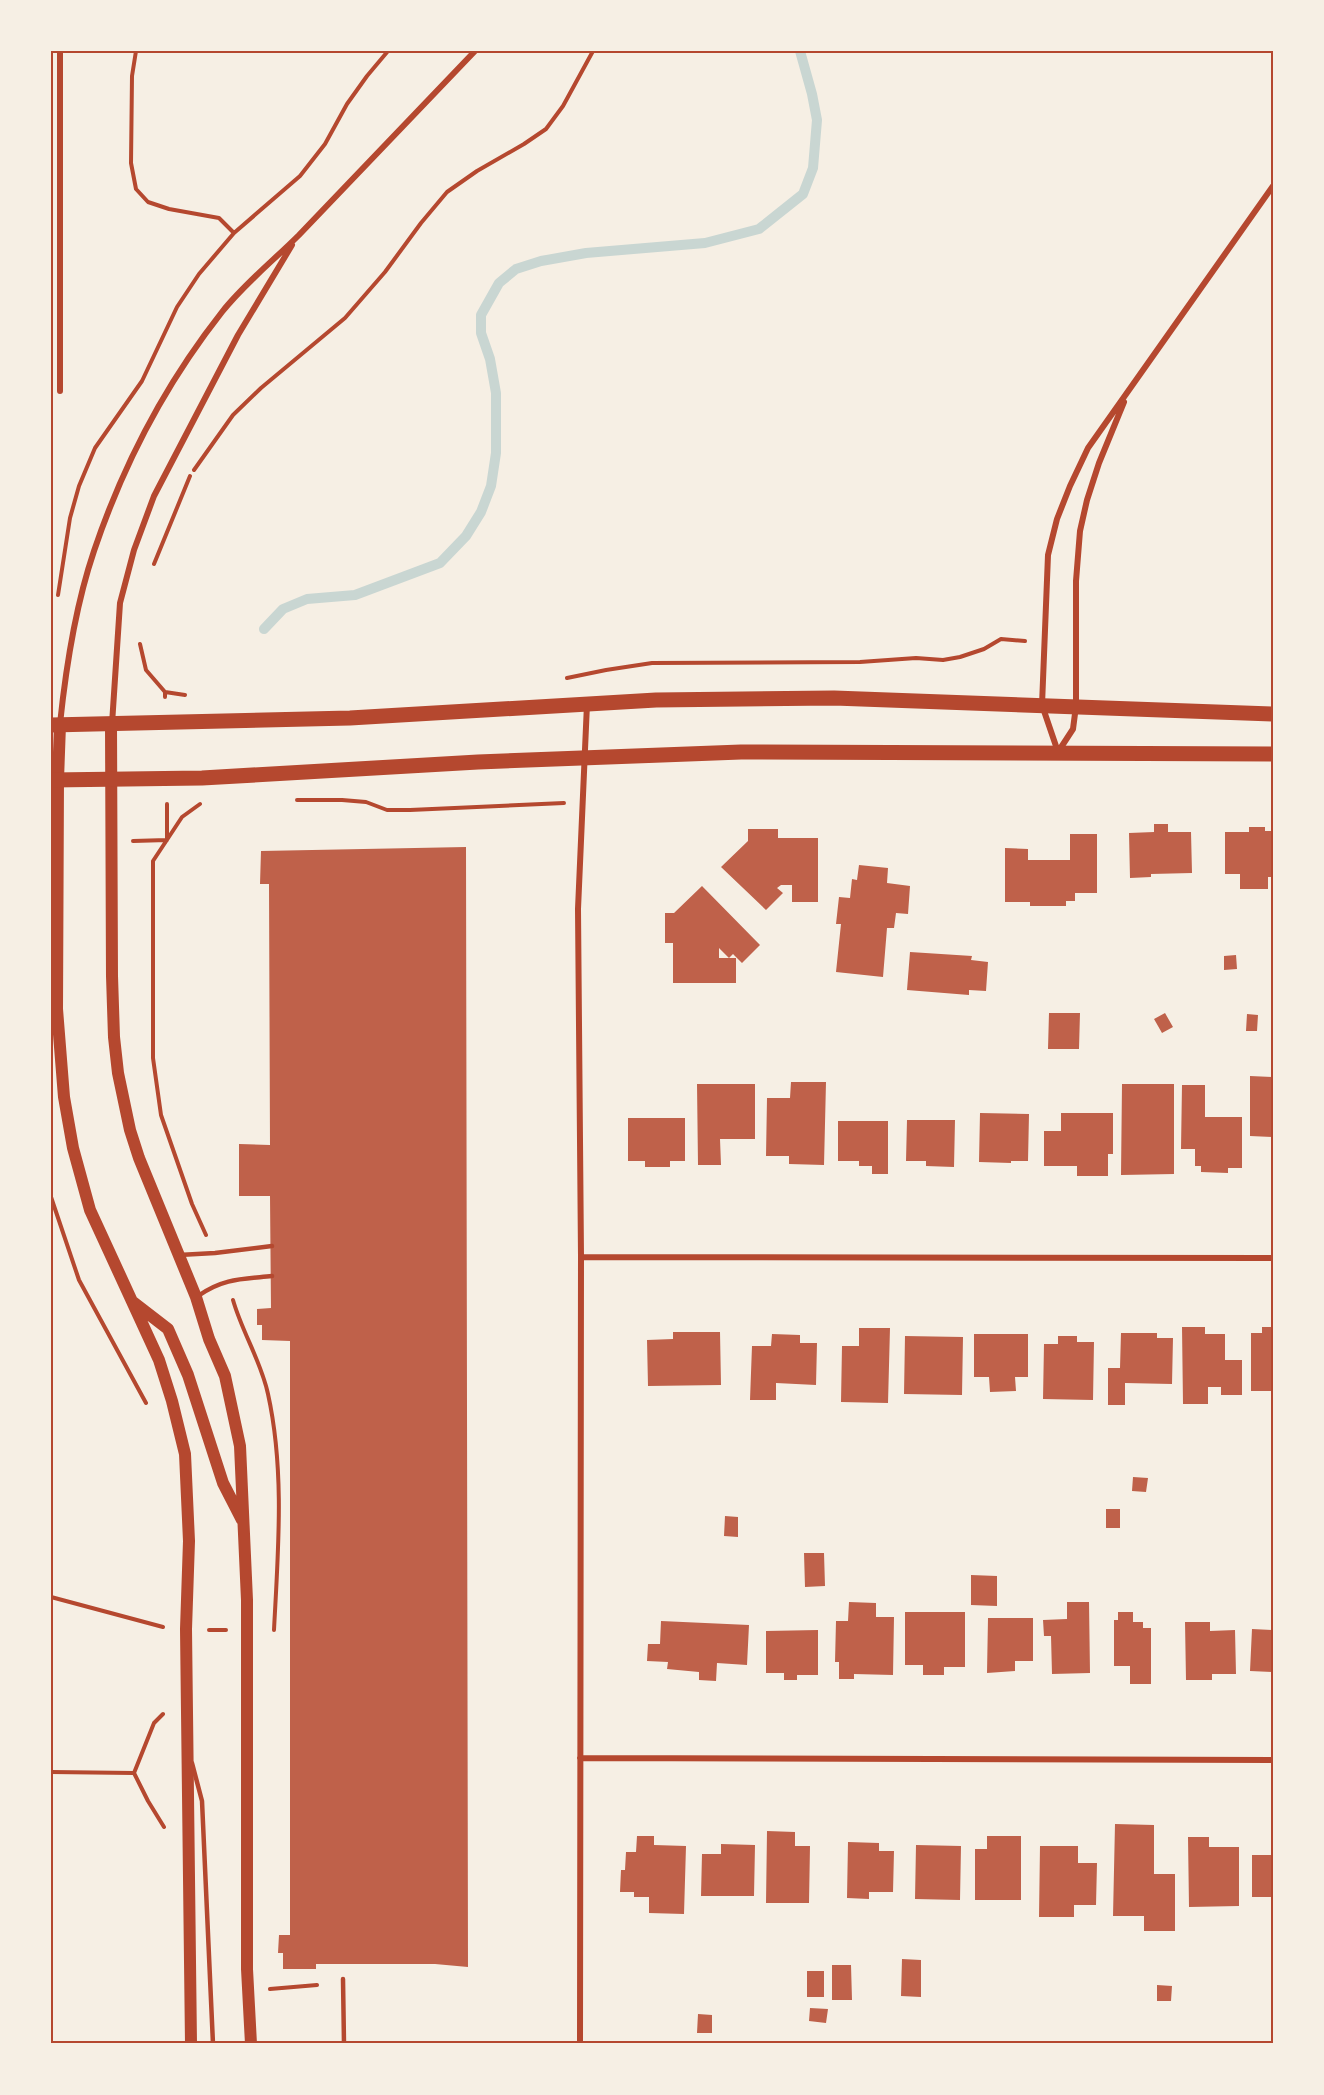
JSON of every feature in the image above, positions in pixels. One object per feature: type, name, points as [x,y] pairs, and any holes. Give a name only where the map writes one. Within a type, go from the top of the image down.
[{"type":"main road","points":[[191,2044],[186,1624],[189,1541],[185,1454],[159,1360],[90,1210],[73,1148],[63,1097],[57,1009],[55,725],[350,718],[656,700],[834,698],[1273,714]]},
{"type":"main road","points":[[111,725],[112,976],[118,1073],[130,1130],[225,1376],[240,1446],[247,1600],[247,1969],[251,2044]]},
{"type":"main road","points":[[54,780],[202,778],[585,757],[752,752],[1273,754]]},
{"type":"main road","points":[[132,1301],[168,1329],[188,1375],[223,1483],[243,1524]]},
{"type":"street","points":[[60,51],[60,391]]},
{"type":"street","points":[[55,725],[79,607],[94,552],[112,504],[148,424],[185,362],[224,310],[475,51]]},
{"type":"street","points":[[1058,752],[1042,705],[1048,555],[1057,519],[1088,448],[1273,186]]},
{"type":"street","points":[[111,725],[120,603],[134,550],[154,496],[238,335],[297,237]]},
{"type":"street","points":[[51,247],[59,247]]},
{"type":"street","points":[[1058,752],[1073,729],[1076,706],[1076,581],[1080,531],[1086,500],[1129,391]]},
{"type":"street","points":[[580,2044],[581,1257],[578,909],[587,703]]},
{"type":"street","points":[[581,1257],[1273,1258]]},
{"type":"street","points":[[580,1758],[1273,1760]]},
{"type":"lane","points":[[178,1255],[272,1246]]},
{"type":"lane","points":[[196,1297],[228,1280],[272,1276]]},
{"type":"lane","points":[[188,1746],[202,1801],[213,2044]]},
{"type":"lane","points":[[343,1979],[344,2044]]},
{"type":"path","points":[[136,51],[132,76],[131,164],[136,189],[148,202],[169,209],[219,218],[234,233],[300,176],[325,144],[367,76],[388,51]]},
{"type":"path","points":[[153,565],[192,472],[233,415],[261,388],[345,318],[385,272],[420,223],[447,192],[546,129],[563,106],[593,51]]},
{"type":"path","points":[[557,679],[652,663],[860,662],[916,658],[943,660],[984,649],[1001,639],[1044,642]]},
{"type":"path","points":[[140,641],[146,670],[165,692],[193,696]]},
{"type":"path","points":[[295,800],[366,802],[387,810],[549,802],[581,804]]},
{"type":"path","points":[[202,803],[182,817],[153,861],[153,1058],[161,1115],[192,1204],[216,1253]]},
{"type":"path","points":[[112,841],[167,840]]},
{"type":"path","points":[[51,1197],[79,1280],[146,1404]]},
{"type":"path","points":[[228,1280],[235,1305],[258,1358],[268,1392],[278,1449],[279,1499],[274,1630]]},
{"type":"path","points":[[51,1597],[168,1628]]},
{"type":"path","points":[[202,1630],[229,1630]]},
{"type":"path","points":[[165,1829],[134,1773],[154,1723],[170,1707]]},
{"type":"path","points":[[51,1772],[134,1773]]},
{"type":"path","points":[[266,1989],[317,1985]]},
{"type":"building","points":[[1154,824],[1168,824],[1168,832],[1191,832],[1192,873],[1151,874],[1151,877],[1130,878],[1129,833],[1154,832]]},
{"type":"building","points":[[1249,827],[1265,827],[1265,831],[1273,831],[1273,877],[1268,877],[1268,889],[1240,889],[1240,874],[1225,874],[1225,832],[1249,832]]},
{"type":"building","points":[[748,829],[778,829],[778,838],[818,838],[818,902],[792,902],[792,885],[781,885],[777,888],[783,893],[766,910],[721,867],[748,841]]},
{"type":"building","points":[[1070,834],[1097,834],[1097,893],[1075,893],[1075,901],[1066,901],[1066,906],[1030,906],[1030,902],[1005,902],[1005,848],[1028,849],[1028,860],[1070,860]]},
{"type":"building","points":[[466,847],[468,1967],[435,1964],[316,1964],[316,1969],[283,1969],[283,1953],[278,1953],[279,1935],[290,1935],[290,1341],[262,1340],[262,1325],[257,1325],[257,1309],[271,1308],[270,1196],[239,1196],[239,1144],[270,1145],[269,884],[260,884],[261,851]]},
{"type":"building","points":[[859,865],[888,868],[887,883],[910,886],[908,914],[896,913],[894,928],[887,928],[883,977],[836,972],[841,924],[836,924],[839,897],[850,898],[852,879],[857,880]]},
{"type":"building","points":[[702,886],[760,945],[742,963],[733,954],[729,958],[736,958],[736,983],[673,983],[673,943],[665,943],[665,913],[674,913]],"holes":[[[719,948],[729,958],[719,958]]]},
{"type":"building","points":[[910,952],[972,956],[971,960],[988,962],[986,991],[969,990],[969,995],[907,990]]},
{"type":"building","points":[[1236,955],[1237,969],[1224,970],[1224,956]]},
{"type":"building","points":[[1049,1013],[1080,1013],[1079,1049],[1048,1049]]},
{"type":"building","points":[[1165,1013],[1173,1027],[1162,1033],[1154,1019]]},
{"type":"building","points":[[1247,1014],[1258,1015],[1257,1031],[1246,1031]]},
{"type":"building","points":[[1250,1076],[1273,1077],[1273,1137],[1250,1136]]},
{"type":"building","points":[[791,1082],[826,1082],[824,1165],[789,1164],[789,1156],[766,1156],[767,1098],[790,1098]]},
{"type":"building","points":[[697,1084],[755,1084],[755,1139],[720,1139],[721,1165],[698,1165]]},
{"type":"building","points":[[1122,1084],[1174,1084],[1174,1174],[1121,1175]]},
{"type":"building","points":[[1182,1085],[1205,1085],[1205,1117],[1242,1117],[1242,1168],[1228,1168],[1228,1173],[1201,1172],[1201,1166],[1195,1166],[1195,1149],[1181,1149]]},
{"type":"building","points":[[980,1113],[1029,1114],[1028,1161],[979,1162]]},
{"type":"building","points":[[1061,1113],[1113,1113],[1113,1154],[1108,1154],[1108,1176],[1077,1176],[1077,1166],[1044,1166],[1044,1131],[1061,1131]]},
{"type":"building","points":[[628,1118],[685,1118],[685,1161],[670,1161],[670,1167],[645,1167],[645,1161],[628,1161]]},
{"type":"building","points":[[907,1120],[955,1120],[954,1167],[926,1166],[926,1161],[906,1161]]},
{"type":"building","points":[[838,1121],[888,1121],[888,1174],[872,1174],[872,1166],[859,1166],[859,1161],[838,1161]]},
{"type":"building","points":[[1182,1327],[1205,1327],[1205,1334],[1225,1334],[1225,1360],[1242,1360],[1242,1395],[1221,1395],[1221,1387],[1208,1387],[1208,1404],[1183,1404]]},
{"type":"building","points":[[1262,1327],[1273,1327],[1273,1391],[1251,1391],[1251,1333],[1262,1333]]},
{"type":"building","points":[[859,1328],[890,1328],[888,1403],[841,1402],[842,1346],[859,1346]]},
{"type":"building","points":[[673,1332],[720,1332],[721,1385],[648,1386],[647,1340],[673,1339]]},
{"type":"building","points":[[1121,1333],[1157,1333],[1157,1338],[1173,1338],[1172,1384],[1125,1383],[1125,1405],[1108,1405],[1108,1368],[1120,1368]]},
{"type":"building","points":[[772,1334],[800,1335],[800,1343],[817,1343],[816,1385],[776,1383],[776,1400],[750,1400],[752,1346],[771,1346]]},
{"type":"building","points":[[974,1334],[1028,1334],[1028,1377],[1015,1377],[1016,1391],[990,1392],[989,1377],[974,1377]]},
{"type":"building","points":[[905,1336],[963,1337],[962,1395],[904,1394]]},
{"type":"building","points":[[1058,1336],[1077,1336],[1077,1342],[1094,1342],[1093,1400],[1043,1399],[1044,1344],[1058,1344]]},
{"type":"building","points":[[1133,1477],[1148,1478],[1146,1492],[1132,1491]]},
{"type":"building","points":[[1106,1509],[1120,1509],[1120,1528],[1106,1528]]},
{"type":"building","points":[[725,1516],[738,1517],[738,1537],[724,1536]]},
{"type":"building","points":[[804,1553],[824,1553],[825,1586],[805,1587]]},
{"type":"building","points":[[971,1575],[997,1576],[997,1606],[971,1605]]},
{"type":"building","points":[[849,1602],[876,1603],[876,1617],[894,1617],[893,1675],[854,1674],[854,1679],[839,1679],[839,1662],[835,1662],[836,1621],[848,1621]]},
{"type":"building","points":[[1067,1602],[1089,1602],[1090,1673],[1052,1674],[1051,1636],[1044,1636],[1043,1620],[1067,1619]]},
{"type":"building","points":[[905,1612],[965,1612],[965,1667],[944,1667],[944,1675],[923,1675],[923,1665],[905,1665]]},
{"type":"building","points":[[1118,1612],[1133,1612],[1133,1622],[1143,1622],[1143,1628],[1151,1628],[1151,1684],[1130,1684],[1130,1666],[1114,1666],[1114,1620],[1118,1620]]},
{"type":"building","points":[[988,1618],[1033,1618],[1033,1661],[1015,1661],[1015,1671],[987,1673]]},
{"type":"building","points":[[661,1621],[749,1625],[747,1665],[717,1663],[716,1681],[699,1680],[699,1672],[667,1669],[668,1662],[647,1661],[648,1644],[660,1644]]},
{"type":"building","points":[[1185,1622],[1210,1622],[1210,1631],[1235,1630],[1236,1674],[1212,1674],[1212,1680],[1186,1680]]},
{"type":"building","points":[[1252,1629],[1273,1630],[1273,1672],[1250,1671]]},
{"type":"building","points":[[818,1630],[818,1675],[797,1675],[797,1680],[784,1680],[784,1673],[766,1673],[766,1631]]},
{"type":"building","points":[[1115,1824],[1154,1825],[1154,1874],[1175,1874],[1175,1931],[1144,1931],[1144,1916],[1113,1916]]},
{"type":"building","points":[[767,1831],[795,1832],[795,1846],[810,1846],[809,1903],[766,1903]]},
{"type":"building","points":[[637,1836],[654,1836],[654,1845],[686,1846],[684,1914],[649,1913],[649,1897],[634,1897],[634,1892],[620,1892],[621,1870],[625,1870],[626,1852],[636,1852]]},
{"type":"building","points":[[987,1836],[1021,1836],[1021,1900],[975,1900],[975,1849],[987,1849]]},
{"type":"building","points":[[1188,1837],[1209,1837],[1209,1847],[1239,1847],[1239,1906],[1189,1907]]},
{"type":"building","points":[[848,1842],[879,1843],[879,1851],[894,1851],[893,1892],[869,1892],[869,1899],[847,1898]]},
{"type":"building","points":[[721,1844],[755,1845],[754,1896],[701,1896],[702,1854],[721,1854]]},
{"type":"building","points":[[916,1845],[961,1846],[960,1900],[915,1899]]},
{"type":"building","points":[[1040,1846],[1078,1846],[1078,1863],[1097,1863],[1096,1905],[1074,1905],[1074,1917],[1039,1917]]},
{"type":"building","points":[[1252,1855],[1273,1855],[1273,1897],[1252,1897]]},
{"type":"building","points":[[902,1959],[921,1960],[921,1997],[901,1996]]},
{"type":"building","points":[[832,1965],[851,1965],[852,2000],[832,2000]]},
{"type":"building","points":[[807,1971],[824,1971],[824,1997],[807,1997]]},
{"type":"building","points":[[1157,1985],[1172,1986],[1171,2001],[1157,2001]]},
{"type":"building","points":[[810,2008],[828,2009],[826,2023],[809,2021]]},
{"type":"building","points":[[698,2014],[712,2015],[712,2033],[697,2033]]},
{"type":"waterway","points":[[264,629],[283,609],[307,599],[355,595],[440,563],[466,536],[481,512],[491,486],[496,453],[496,393],[490,359],[481,333],[481,315],[499,283],[516,269],[541,261],[586,253],[705,243],[759,229],[803,194],[813,168],[817,120],[800,51]]}]
